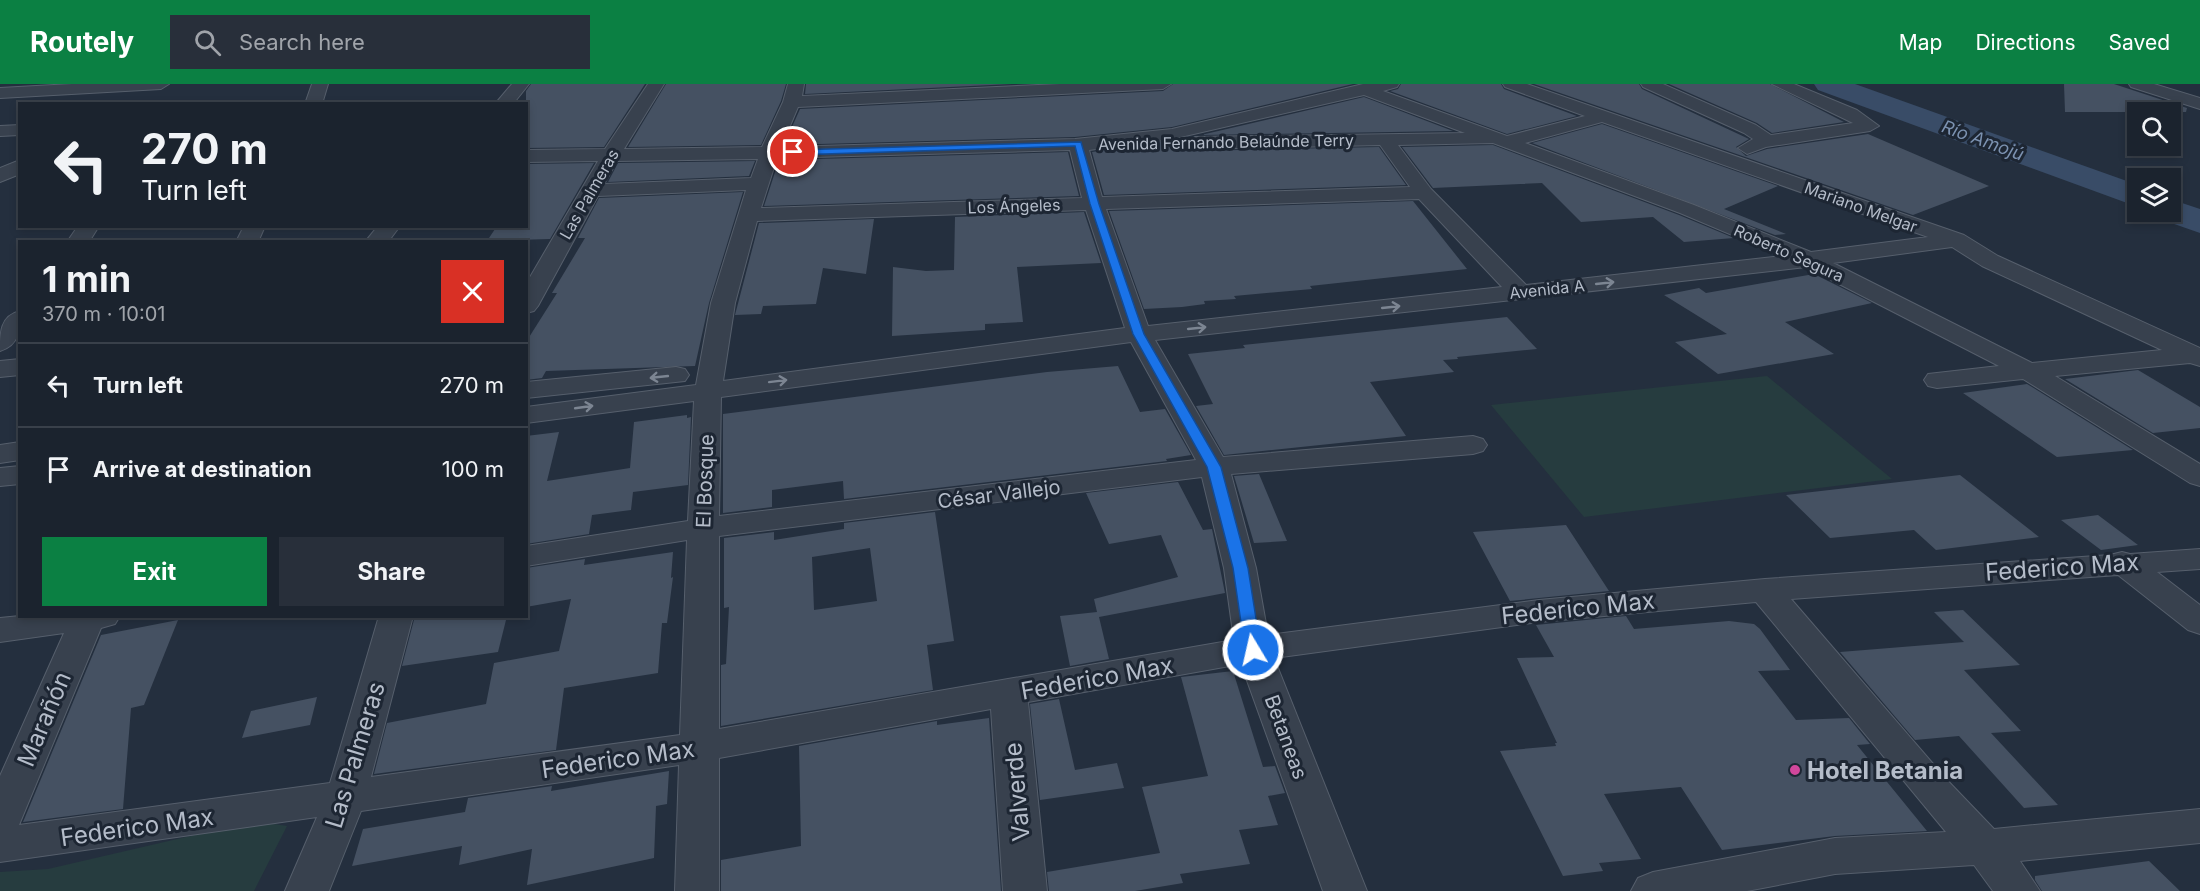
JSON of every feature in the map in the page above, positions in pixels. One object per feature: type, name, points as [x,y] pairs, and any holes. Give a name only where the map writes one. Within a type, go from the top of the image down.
[{"type":"street","points":[[0,93],[161,84]]},
{"type":"street","points":[[314,102],[320,84]]},
{"type":"street","points":[[505,102],[521,84]]},
{"type":"street","name":"Las Palmeras","points":[[528,302],[610,156],[656,84]]},
{"type":"street","points":[[794,93],[1163,84]]},
{"type":"street","points":[[1078,144],[1172,134],[1239,120],[1360,87],[1391,84]]},
{"type":"street","name":"Mariano Melgar","points":[[1511,84],[1956,240],[1990,261],[2197,356]]},
{"type":"street","points":[[1649,84],[1756,136]]},
{"type":"street","points":[[1722,157],[1756,136],[1870,126],[1851,114],[1780,84]]},
{"type":"street","points":[[2137,84],[2200,104]]},
{"type":"street","points":[[84,102],[98,86]]},
{"type":"street","name":"Roberto Segura","points":[[1360,87],[1808,259],[2026,369],[2200,477]]},
{"type":"street","name":"El Bosque","points":[[697,891],[703,528],[710,381],[723,303],[748,214],[769,153],[794,93]]},
{"type":"street","points":[[1500,140],[1604,116]]},
{"type":"street","points":[[1239,120],[1274,142]]},
{"type":"street","points":[[0,131],[18,130]]},
{"type":"street","name":"Avenida Fernando Belaúnde Terry","points":[[528,156],[769,153],[1078,144],[1500,140]]},
{"type":"street","points":[[1386,141],[1424,194],[1520,292]]},
{"type":"street","name":"Betaneas","points":[[1078,144],[1094,204],[1136,326],[1214,467],[1240,568],[1253,650],[1345,891]]},
{"type":"street","points":[[0,162],[18,164]]},
{"type":"street","points":[[0,176],[18,165]]},
{"type":"street","points":[[591,190],[758,184]]},
{"type":"street","name":"Los Ángeles","points":[[748,214],[1424,194]]},
{"type":"street","points":[[378,240],[388,228]]},
{"type":"street","name":"Avenida A","points":[[1136,326],[1520,292],[1956,240]]},
{"type":"street","name":"Avenida A","points":[[1136,326],[1503,275],[1772,244]]},
{"type":"street","points":[[0,343],[18,320]]},
{"type":"street","points":[[528,415],[710,381],[1136,326]]},
{"type":"street","points":[[1937,380],[2026,369],[2197,356]]},
{"type":"street","points":[[0,369],[18,367]]},
{"type":"street","points":[[528,390],[710,381]]},
{"type":"street","name":"César Vallejo","points":[[528,556],[703,528],[1214,467],[1473,445]]},
{"type":"street","points":[[0,454],[18,452]]},
{"type":"street","points":[[0,477],[18,475]]},
{"type":"street","name":"Federico Max","points":[[0,845],[345,799],[701,747],[1253,650],[1539,611],[1765,590],[2122,562],[2200,559]]},
{"type":"street","points":[[2122,562],[2200,622]]},
{"type":"street","points":[[1765,590],[1933,791],[1985,847],[2018,891]]},
{"type":"street","points":[[0,630],[86,618]]},
{"type":"street","name":"Marañón","points":[[0,822],[93,618]]},
{"type":"street","name":"Las Palmeras","points":[[307,891],[345,799],[395,618]]},
{"type":"street","name":"Valverde","points":[[1009,694],[1025,891]]},
{"type":"street","points":[[1658,891],[1835,856],[1985,847],[2200,826]]},
{"type":"green space","points":[[1767,376],[1892,479],[1584,517],[1491,405]]},
{"type":"green space","points":[[255,821],[287,826],[254,891],[0,891],[0,872],[48,869]]},
{"type":"building","points":[[531,84],[645,84],[604,147],[528,148],[526,91]]},
{"type":"building","points":[[666,84],[786,84],[781,101],[761,145],[628,147]]},
{"type":"building","points":[[806,84],[1012,84],[805,94]]},
{"type":"building","points":[[1173,84],[1353,84],[1172,127],[1075,137],[784,145],[800,109],[1163,91]]},
{"type":"building","points":[[1401,84],[1501,84],[1504,89],[1577,116],[1507,134],[1390,91],[1398,89]]},
{"type":"building","points":[[1534,84],[1639,84],[1642,89],[1749,139],[1736,147],[1746,156],[1767,149],[1868,134],[1989,186],[1913,215]]},
{"type":"building","points":[[1669,84],[1770,84],[1844,122],[1772,133],[1757,123]]},
{"type":"building","points":[[2064,84],[2114,84],[2169,102],[2127,102],[2127,112],[2065,112]]},
{"type":"building","points":[[1364,97],[1453,131],[1201,135]]},
{"type":"building","points":[[2181,106],[2187,108],[2186,112],[2181,112]]},
{"type":"building","points":[[1602,124],[1778,186],[1724,209],[1786,234],[1775,235],[1532,143]]},
{"type":"building","points":[[1191,137],[1184,144],[1195,151],[1379,147],[1406,185],[1104,195],[1092,152]]},
{"type":"building","points":[[1493,145],[1734,238],[1684,242],[1653,217],[1581,222],[1542,183],[1433,188],[1402,147]]},
{"type":"building","points":[[1068,152],[1079,196],[764,206],[779,160]]},
{"type":"building","points":[[755,161],[749,176],[608,182],[618,163]]},
{"type":"building","points":[[594,163],[550,239],[488,240],[496,228],[528,228],[528,164]]},
{"type":"building","points":[[743,192],[709,303],[695,366],[546,371],[542,378],[528,380],[528,339],[557,293],[552,293],[585,238],[578,238],[599,198]]},
{"type":"building","points":[[1413,201],[1467,269],[1310,286],[1312,289],[1234,296],[1236,299],[1204,301],[1205,304],[1182,307],[1144,309],[1109,211]]},
{"type":"building","points":[[1084,212],[1101,263],[1017,267],[1023,322],[985,324],[985,330],[892,336],[893,267],[926,271],[954,270],[955,217]]},
{"type":"building","points":[[874,219],[866,274],[823,268],[816,304],[763,306],[761,314],[735,315],[759,223]]},
{"type":"building","points":[[1814,274],[1872,303],[1785,322],[1834,354],[1718,374],[1675,342],[1727,334],[1664,295],[1699,288],[1706,293]]},
{"type":"building","points":[[1507,317],[1537,349],[1457,357],[1458,359],[1443,360],[1454,372],[1370,382],[1406,436],[1224,455],[1196,406],[1213,404],[1188,354],[1245,348],[1243,345]]},
{"type":"building","points":[[1118,366],[1140,412],[1165,409],[1191,455],[1166,459],[1167,461],[844,499],[843,481],[772,490],[772,507],[723,513],[723,414],[1047,372]]},
{"type":"building","points":[[2138,370],[2200,407],[2200,428],[2153,433],[2065,379]]},
{"type":"building","points":[[2027,384],[2133,450],[2057,457],[1963,393]]},
{"type":"building","points":[[687,415],[687,418],[691,417],[688,485],[633,492],[631,510],[592,515],[589,534],[528,544],[528,436],[559,432],[547,481],[630,468],[634,422]]},
{"type":"building","points":[[1259,474],[1287,541],[1254,543],[1234,476]]},
{"type":"building","points":[[1960,475],[2039,537],[1936,550],[1914,530],[1830,538],[1786,495]]},
{"type":"building","points":[[1178,482],[1203,530],[1212,529],[1225,593],[1099,617],[1109,659],[1070,666],[1060,616],[1097,612],[1094,599],[1178,577],[1161,535],[1109,544],[1086,493]]},
{"type":"building","points":[[935,512],[954,641],[927,645],[933,690],[721,726],[721,665],[726,664],[729,607],[724,608],[724,538],[774,532],[774,540],[844,529],[844,523]],"holes":[[[870,548],[877,601],[814,610],[812,557]]]},
{"type":"building","points":[[2098,515],[2138,545],[2101,550],[2061,520]]},
{"type":"building","points":[[1566,525],[1609,591],[1510,601],[1473,532]]},
{"type":"building","points":[[673,552],[671,578],[673,577],[667,623],[662,623],[658,673],[564,688],[556,750],[374,774],[387,723],[486,704],[494,663],[559,651],[571,599],[528,607],[528,568],[585,559],[584,565]]},
{"type":"building","points":[[1963,610],[2020,665],[1964,670],[2021,731],[1991,733],[2058,805],[2024,808],[1959,736],[1915,740],[1840,652],[1964,642],[1934,612]]},
{"type":"building","points":[[1626,616],[1634,629],[1729,621],[1754,624],[1790,670],[1758,671],[1796,720],[1849,718],[1870,744],[1857,745],[1927,831],[1835,836],[1722,850],[1681,787],[1604,794],[1641,859],[1599,863],[1603,871],[1563,876],[1500,751],[1556,746],[1555,743],[1557,743],[1517,658],[1554,657],[1536,625]]},
{"type":"building","points":[[414,618],[506,618],[498,652],[402,666]]},
{"type":"building","points":[[178,620],[144,705],[131,708],[123,809],[23,822],[101,635]]},
{"type":"building","points":[[1233,671],[1263,767],[1275,766],[1285,793],[1268,796],[1278,825],[1239,830],[1250,864],[1180,874],[1183,883],[1135,891],[1049,891],[1047,872],[1160,853],[1142,787],[1208,776],[1181,677]]},
{"type":"building","points":[[317,697],[310,725],[242,738],[251,711]]},
{"type":"building","points":[[1059,699],[1075,770],[1117,763],[1124,788],[1040,800],[1030,704]]},
{"type":"building","points":[[989,718],[1001,891],[721,891],[721,860],[801,846],[799,746],[937,721],[937,725]]},
{"type":"building","points":[[669,771],[667,804],[656,806],[654,858],[527,885],[532,849],[459,865],[462,846],[352,866],[363,829],[465,812],[468,798],[552,786],[551,791]]},
{"type":"building","points":[[2149,861],[2180,891],[2042,891],[2035,880],[2035,876]]},
{"type":"waterway","name":"Río Amojú","points":[[1828,84],[2127,193]]},
{"type":"waterway","name":"Río Amojú","points":[[2181,214],[2200,222]]},
{"type":"place","name":"Hotel Betania","points":[[1795,770]]},
{"type":"route","points":[[793,152],[1078,144],[1094,204],[1139,334],[1214,467],[1240,568],[1253,650]]}]
